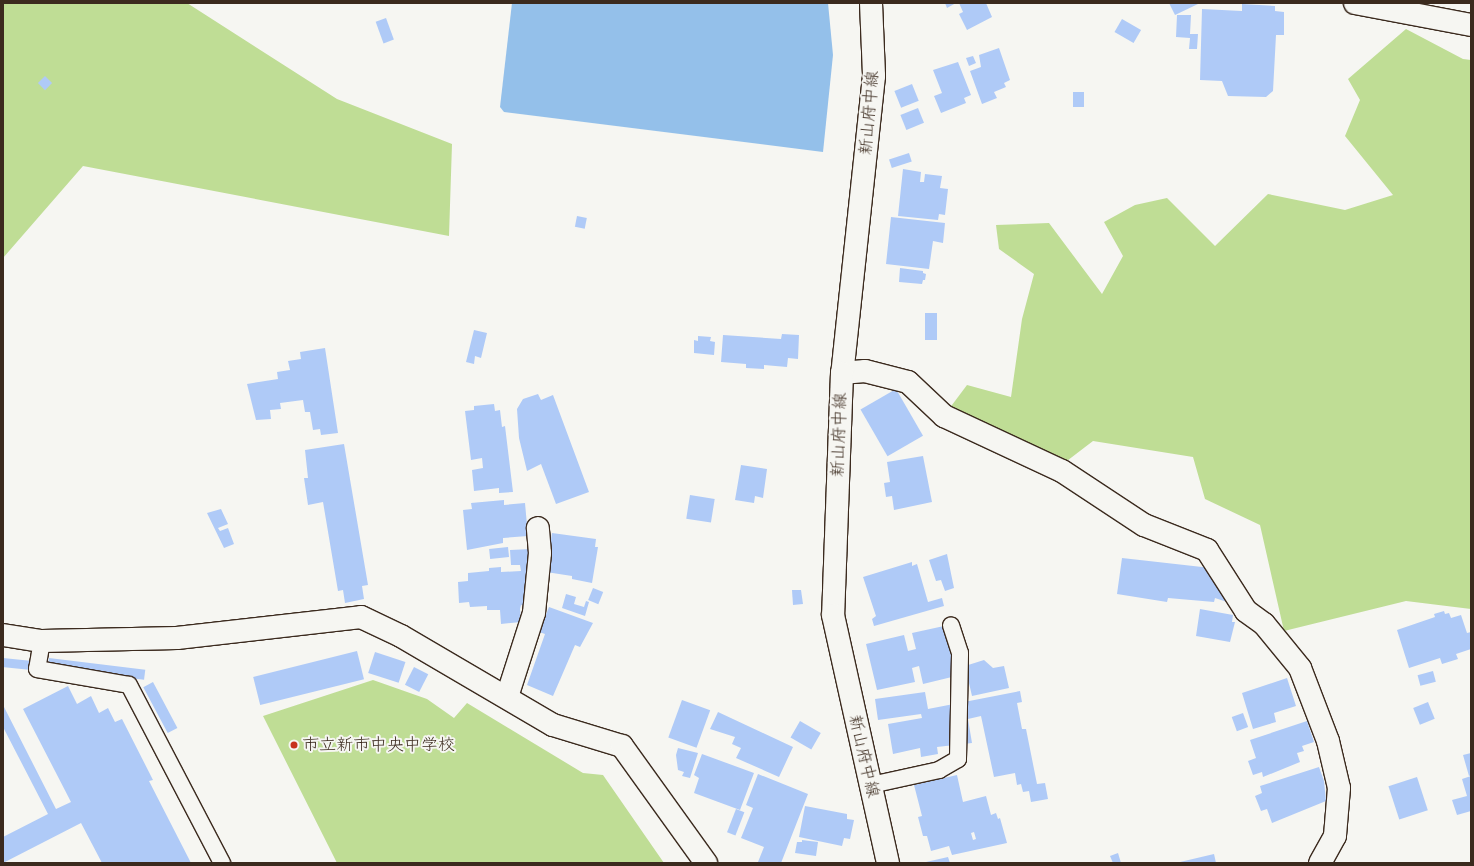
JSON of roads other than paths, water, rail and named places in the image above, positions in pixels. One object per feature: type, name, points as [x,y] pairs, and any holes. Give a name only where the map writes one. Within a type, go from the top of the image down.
[{"type":"street","name":"新山府中線","points":[[871,3],[874,76],[842,373],[833,615],[888,863]]},
{"type":"street","points":[[1355,3],[1471,25]]},
{"type":"street","points":[[842,373],[865,370],[908,382],[944,416],[1062,471],[1144,525],[1207,550],[1246,611],[1264,624],[1300,668],[1328,741],[1340,788],[1335,836],[1320,863]]},
{"type":"street","points":[[507,697],[534,613],[540,553],[538,528]]},
{"type":"street","points":[[3,635],[42,642],[177,638],[361,617],[401,636],[553,725],[622,746],[706,863]]},
{"type":"lane","points":[[871,785],[939,770],[958,759],[960,653],[951,625]]},
{"type":"lane","points":[[42,642],[37,669],[129,685],[222,863]]},
{"type":"water","points":[[512,3],[828,3],[833,55],[823,152],[504,112],[500,107]]},
{"type":"place","name":"市立新市中央中学校","points":[[294,745]]}]
